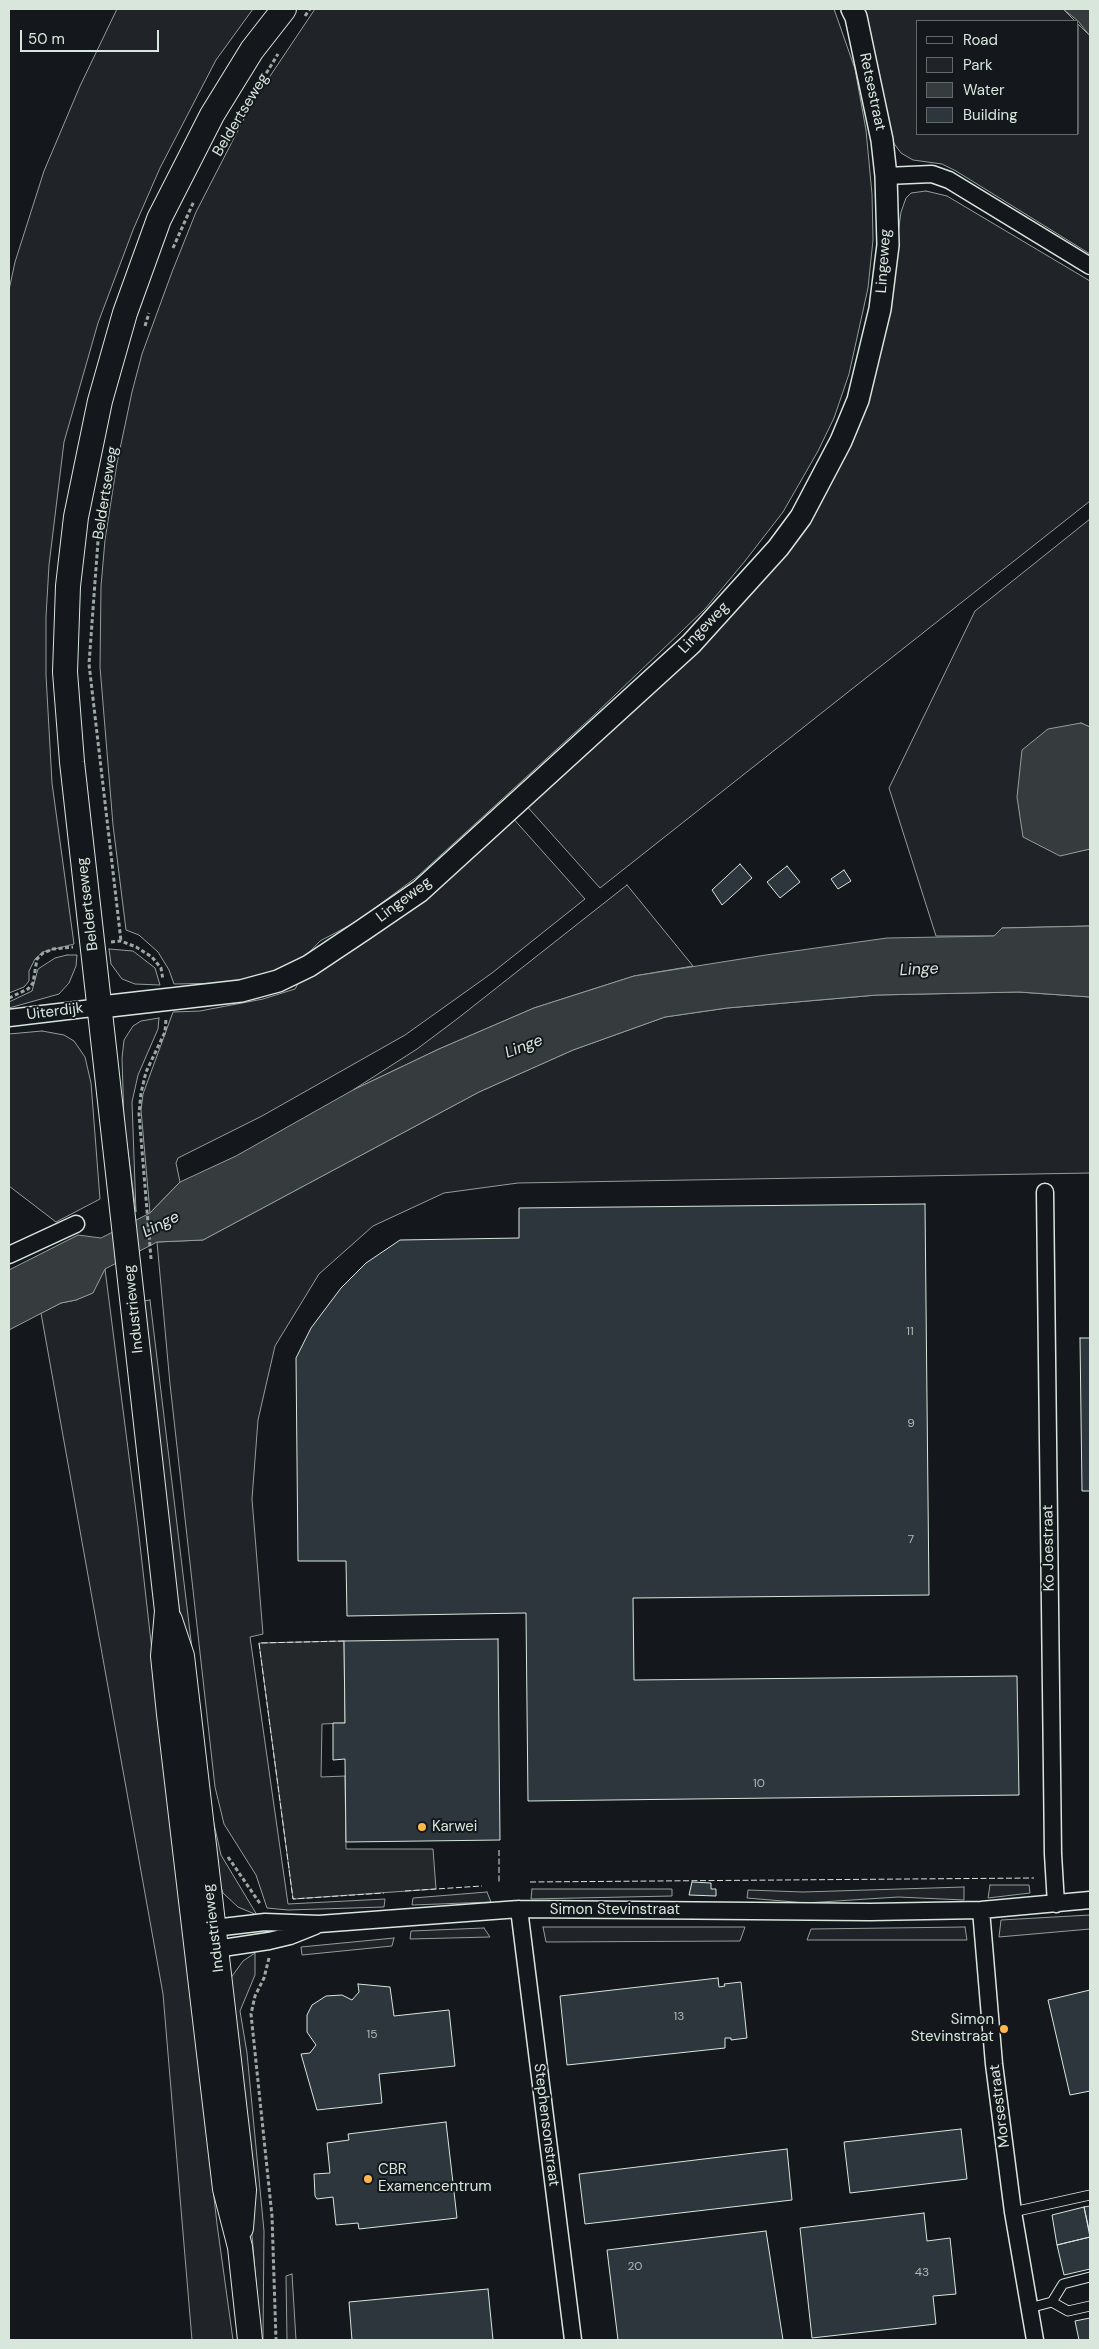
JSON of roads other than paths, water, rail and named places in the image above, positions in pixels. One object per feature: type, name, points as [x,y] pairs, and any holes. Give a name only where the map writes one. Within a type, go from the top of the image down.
[{"type":"main road","name":"Beldertseweg","points":[[100,1007],[72,762],[66,672],[68,586],[80,497],[100,400],[125,313],[159,219],[212,115],[252,50],[292,16]]},
{"type":"main road","name":"Industrieweg","points":[[100,1007],[123,1222],[140,1266],[167,1611],[163,1656],[209,1940],[225,2189],[240,2246],[250,2340]]},
{"type":"street","name":"Retsestraat","points":[[852,9],[856,17],[882,140],[886,176]]},
{"type":"street","points":[[886,176],[932,174],[949,180],[1090,266]]},
{"type":"street","name":"Lingeweg","points":[[100,1007],[241,991],[278,981],[309,966],[420,890],[691,644],[778,548],[801,517],[841,441],[858,400],[880,309],[888,245],[886,176]]},
{"type":"street","name":"Uiterdijk","points":[[9,1018],[100,1007]]},
{"type":"street","name":"Ko Joestraat","points":[[1045,1192],[1053,1854],[1056,1904]]},
{"type":"street","points":[[9,1255],[76,1224]]},
{"type":"street","name":"Simon Stevinstraat","points":[[209,1940],[290,1936],[319,1924],[519,1910],[870,1912],[981,1910],[1090,1900]]},
{"type":"street","name":"Stephensonstraat","points":[[519,1910],[573,2340]]},
{"type":"street","name":"Morsestraat","points":[[981,1910],[994,2064],[1013,2212],[1035,2340]]},
{"type":"lane","points":[[1013,2212],[1090,2195]]},
{"type":"lane","points":[[1029,2308],[1052,2302],[1063,2284],[1090,2277]]},
{"type":"lane","points":[[1052,2302],[1068,2311],[1090,2306]]},
{"type":"water","points":[[1063,9],[1090,9],[1090,36],[1079,20]]},
{"type":"water","points":[[1081,723],[1090,727],[1090,849],[1060,856],[1023,837],[1017,797],[1022,750],[1048,729]]},
{"type":"water","name":"Linge","points":[[1090,926],[1090,997],[1019,992],[877,995],[727,1008],[665,1017],[573,1050],[479,1092],[203,1240],[157,1242],[105,1269],[93,1293],[76,1300],[61,1303],[9,1330],[9,1270],[78,1235],[101,1238],[150,1213],[180,1182],[236,1156],[353,1090],[439,1049],[534,1008],[634,976],[766,955],[887,938],[994,936],[1002,928]]},
{"type":"place","name":"Karwei","points":[[422,1827]]},
{"type":"place","name":"Simon Stevinstraat","points":[[1004,2029]]},
{"type":"place","name":"CBR Examencentrum","points":[[368,2179]]}]
